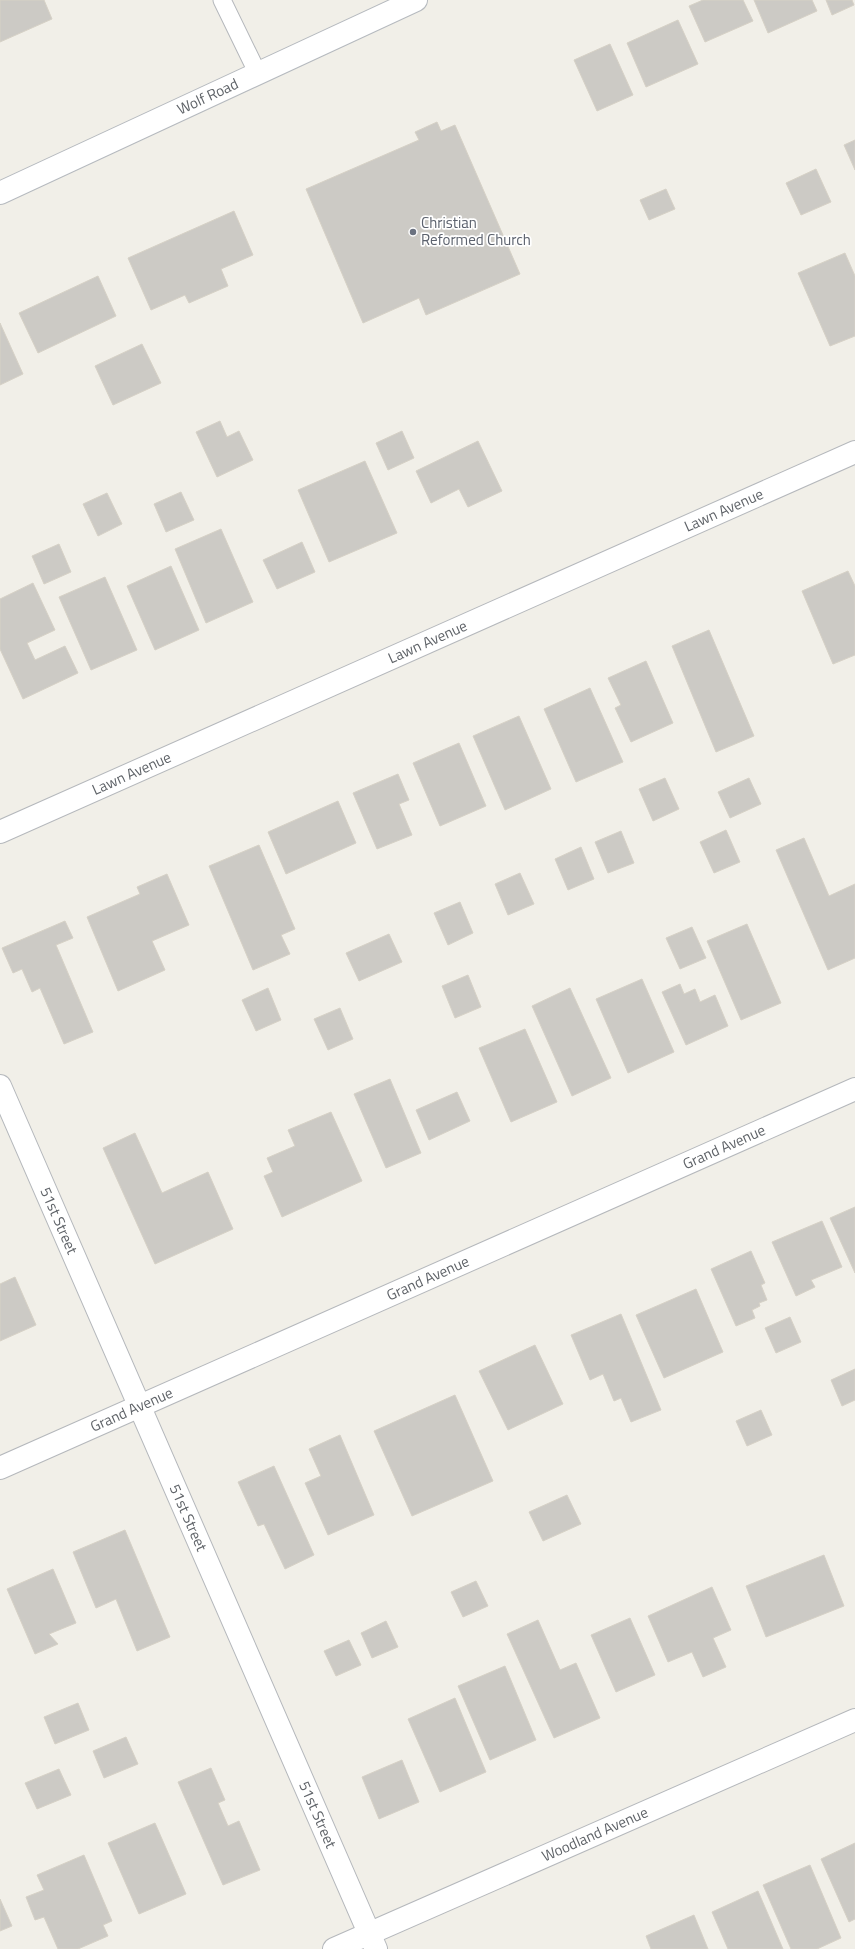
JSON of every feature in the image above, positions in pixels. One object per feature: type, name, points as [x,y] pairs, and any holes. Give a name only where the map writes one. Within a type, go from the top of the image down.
[{"type":"street","name":"Wolf Road","points":[[0,193],[416,0]]},
{"type":"street","name":"Lawn Avenue","points":[[0,832],[855,452]]},
{"type":"street","name":"51st Street","points":[[0,1086],[373,1941]]},
{"type":"street","name":"Grand Avenue","points":[[0,1468],[855,1089]]},
{"type":"street","name":"Woodland Avenue","points":[[334,1949],[373,1941],[855,1720]]},
{"type":"lane","points":[[222,0],[258,74]]},
{"type":"building","points":[[0,0],[44,0],[52,19],[0,42]]},
{"type":"building","points":[[703,0],[743,0],[753,21],[705,42],[689,6]]},
{"type":"building","points":[[754,0],[812,0],[817,11],[768,33]]},
{"type":"building","points":[[826,0],[852,0],[854,5],[832,15]]},
{"type":"building","points":[[678,20],[698,64],[646,87],[627,43]]},
{"type":"building","points":[[610,44],[633,95],[597,111],[574,60]]},
{"type":"building","name":"Christian Reformed Church","points":[[437,122],[441,131],[455,125],[520,274],[426,315],[419,298],[363,323],[306,189],[419,140],[415,132]]},
{"type":"building","points":[[855,140],[855,170],[844,145]]},
{"type":"building","points":[[816,169],[831,202],[801,215],[786,183]]},
{"type":"building","points":[[666,189],[675,209],[649,220],[640,200]]},
{"type":"building","points":[[234,211],[253,255],[221,269],[228,286],[189,303],[185,295],[151,310],[128,258]]},
{"type":"building","points":[[845,253],[855,276],[855,336],[830,346],[798,273]]},
{"type":"building","points":[[98,276],[116,316],[38,353],[19,313]]},
{"type":"building","points":[[0,323],[23,374],[0,385]]},
{"type":"building","points":[[142,344],[161,383],[113,405],[95,366]]},
{"type":"building","points":[[220,421],[227,437],[239,431],[253,460],[217,477],[196,432]]},
{"type":"building","points":[[402,431],[414,458],[388,470],[376,443]]},
{"type":"building","points":[[478,441],[502,491],[468,507],[459,489],[431,503],[416,471]]},
{"type":"building","points":[[365,461],[397,533],[329,562],[298,490]]},
{"type":"building","points":[[181,492],[194,520],[166,532],[154,504]]},
{"type":"building","points":[[107,493],[122,524],[98,536],[83,504]]},
{"type":"building","points":[[221,529],[253,602],[206,623],[175,549]]},
{"type":"building","points":[[302,542],[315,572],[277,589],[263,560]]},
{"type":"building","points":[[59,544],[71,572],[44,584],[32,556]]},
{"type":"building","points":[[171,566],[199,630],[155,650],[127,586]]},
{"type":"building","points":[[848,571],[855,586],[855,655],[833,664],[802,591]]},
{"type":"building","points":[[105,577],[137,650],[91,670],[59,597]]},
{"type":"building","points":[[33,583],[55,630],[27,643],[35,660],[65,646],[78,673],[23,699],[0,649],[0,599]]},
{"type":"building","points":[[709,630],[754,736],[716,752],[672,646]]},
{"type":"building","points":[[646,661],[673,723],[631,742],[615,708],[621,705],[608,678]]},
{"type":"building","points":[[590,688],[623,762],[576,782],[544,709]]},
{"type":"building","points":[[519,716],[551,789],[505,810],[473,736]]},
{"type":"building","points":[[459,743],[486,806],[440,826],[413,763]]},
{"type":"building","points":[[398,774],[409,800],[399,804],[412,835],[377,849],[353,793]]},
{"type":"building","points":[[665,778],[679,809],[653,821],[639,789]]},
{"type":"building","points":[[749,778],[761,804],[730,818],[718,792]]},
{"type":"building","points":[[338,801],[356,843],[286,874],[268,832]]},
{"type":"building","points":[[726,830],[740,862],[714,873],[700,842]]},
{"type":"building","points":[[621,831],[634,863],[608,873],[595,842]]},
{"type":"building","points":[[804,838],[829,896],[855,884],[855,958],[828,970],[776,850]]},
{"type":"building","points":[[259,845],[295,929],[281,935],[290,954],[253,970],[209,866]]},
{"type":"building","points":[[581,847],[594,879],[568,890],[555,859]]},
{"type":"building","points":[[520,873],[534,904],[508,915],[495,884]]},
{"type":"building","points":[[167,874],[189,925],[152,941],[165,970],[118,991],[87,917],[140,894],[137,887]]},
{"type":"building","points":[[460,902],[473,933],[448,945],[434,913]]},
{"type":"building","points":[[65,921],[73,938],[56,945],[93,1032],[64,1044],[40,988],[32,992],[22,969],[13,973],[2,948]]},
{"type":"building","points":[[747,924],[781,1003],[741,1020],[707,941]]},
{"type":"building","points":[[692,927],[706,958],[680,969],[666,938]]},
{"type":"building","points":[[389,934],[402,962],[359,981],[346,953]]},
{"type":"building","points":[[468,975],[481,1007],[455,1018],[442,986]]},
{"type":"building","points":[[642,979],[674,1052],[628,1073],[596,999]]},
{"type":"building","points":[[680,984],[684,994],[695,989],[700,1002],[715,995],[728,1026],[686,1045],[662,992]]},
{"type":"building","points":[[268,988],[281,1020],[256,1031],[242,1000]]},
{"type":"building","points":[[570,988],[611,1078],[572,1096],[532,1006]]},
{"type":"building","points":[[340,1008],[353,1039],[328,1050],[314,1019]]},
{"type":"building","points":[[525,1029],[557,1102],[511,1122],[479,1048]]},
{"type":"building","points":[[390,1079],[421,1153],[386,1168],[354,1094]]},
{"type":"building","points":[[457,1092],[470,1121],[429,1140],[416,1110]]},
{"type":"building","points":[[331,1112],[362,1181],[282,1217],[264,1176],[273,1172],[267,1158],[295,1146],[288,1130]]},
{"type":"building","points":[[135,1133],[162,1193],[208,1172],[233,1229],[155,1264],[103,1148]]},
{"type":"building","points":[[855,1207],[855,1273],[830,1218]]},
{"type":"building","points":[[822,1221],[842,1267],[811,1280],[815,1287],[796,1296],[772,1242]]},
{"type":"building","points":[[751,1251],[765,1283],[761,1285],[767,1300],[759,1303],[760,1306],[752,1310],[755,1318],[736,1326],[711,1269]]},
{"type":"building","points":[[15,1277],[36,1325],[0,1341],[0,1284]]},
{"type":"building","points":[[696,1289],[723,1352],[664,1378],[636,1315]]},
{"type":"building","points":[[621,1314],[661,1410],[631,1422],[621,1398],[614,1401],[603,1374],[590,1380],[571,1335]]},
{"type":"building","points":[[790,1317],[801,1342],[776,1353],[765,1328]]},
{"type":"building","points":[[535,1345],[563,1404],[508,1430],[479,1371]]},
{"type":"building","points":[[855,1369],[855,1400],[842,1406],[831,1380]]},
{"type":"building","points":[[455,1395],[493,1481],[412,1516],[374,1431]]},
{"type":"building","points":[[761,1410],[772,1435],[747,1446],[736,1421]]},
{"type":"building","points":[[340,1435],[374,1515],[328,1535],[305,1483],[321,1476],[309,1449]]},
{"type":"building","points":[[274,1466],[314,1555],[285,1569],[264,1524],[258,1526],[238,1482]]},
{"type":"building","points":[[567,1495],[581,1524],[543,1541],[529,1512]]},
{"type":"building","points":[[125,1530],[170,1637],[137,1651],[116,1599],[96,1608],[73,1552]]},
{"type":"building","points":[[824,1555],[844,1606],[766,1637],[746,1586]]},
{"type":"building","points":[[53,1569],[76,1623],[49,1634],[58,1644],[35,1654],[7,1589]]},
{"type":"building","points":[[476,1581],[488,1606],[463,1617],[451,1592]]},
{"type":"building","points":[[712,1587],[731,1630],[713,1638],[726,1667],[703,1677],[692,1652],[668,1662],[648,1616]]},
{"type":"building","points":[[630,1618],[655,1675],[616,1692],[591,1635]]},
{"type":"building","points":[[538,1620],[560,1670],[576,1663],[600,1718],[554,1738],[507,1634]]},
{"type":"building","points":[[386,1621],[398,1647],[372,1658],[361,1633]]},
{"type":"building","points":[[349,1640],[361,1665],[336,1676],[324,1651]]},
{"type":"building","points":[[505,1666],[536,1740],[490,1760],[458,1686]]},
{"type":"building","points":[[455,1698],[486,1772],[440,1792],[408,1719]]},
{"type":"building","points":[[78,1703],[89,1730],[55,1744],[44,1717]]},
{"type":"building","points":[[126,1737],[138,1764],[104,1778],[93,1751]]},
{"type":"building","points":[[402,1760],[419,1802],[379,1819],[362,1777]]},
{"type":"building","points":[[211,1768],[225,1800],[218,1803],[228,1826],[239,1821],[260,1870],[223,1885],[178,1782]]},
{"type":"building","points":[[59,1769],[71,1795],[37,1809],[25,1783]]},
{"type":"building","points":[[155,1823],[186,1894],[139,1914],[108,1843]]},
{"type":"building","points":[[855,1843],[855,1919],[849,1922],[821,1859]]},
{"type":"building","points":[[84,1855],[112,1921],[103,1925],[108,1936],[78,1949],[58,1949],[44,1917],[35,1920],[26,1897],[44,1890],[37,1875]]},
{"type":"building","points":[[810,1865],[841,1938],[817,1949],[791,1949],[763,1885]]},
{"type":"building","points":[[758,1891],[783,1949],[728,1949],[712,1912]]},
{"type":"building","points":[[0,1899],[12,1926],[0,1931]]},
{"type":"building","points":[[694,1915],[708,1949],[651,1949],[646,1936]]},
{"type":"place","name":"Christian Reformed Church","points":[[413,232]]}]
